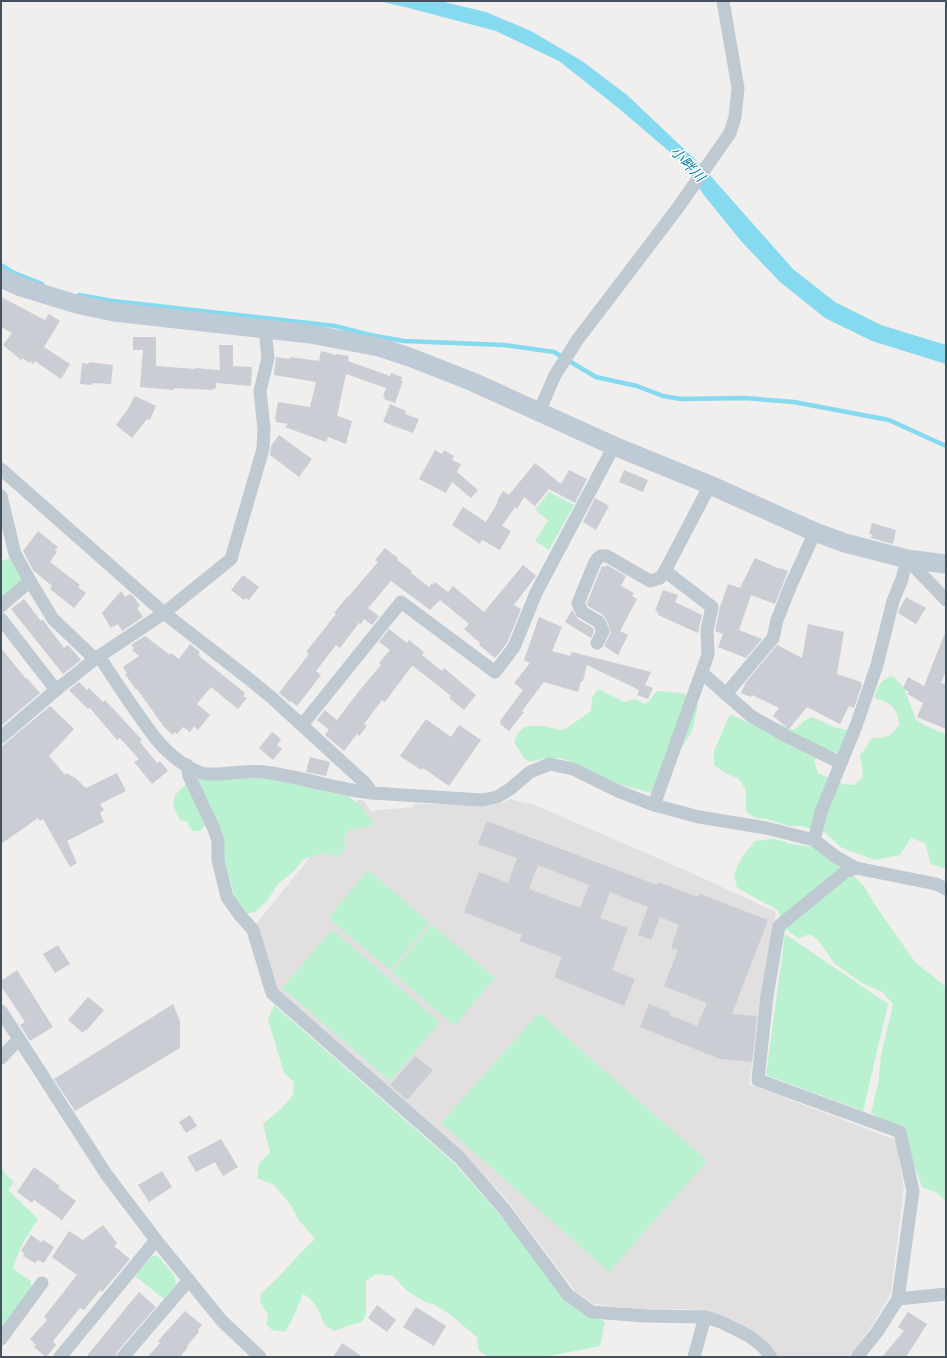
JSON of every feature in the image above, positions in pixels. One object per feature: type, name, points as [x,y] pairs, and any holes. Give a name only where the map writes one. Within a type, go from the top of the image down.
[{"type":"street","points":[[539,412],[556,375],[578,339],[677,209],[730,133],[735,117],[738,88],[723,1]]},
{"type":"street","points":[[1,278],[20,287],[76,304],[114,312],[310,334],[379,347],[412,358],[473,382],[614,446],[710,485],[815,532],[845,543],[907,559],[946,564]]},
{"type":"street","points":[[1,738],[56,690],[97,658],[164,613],[231,560],[263,449],[264,429],[260,392],[268,358],[265,329]]},
{"type":"street","points":[[302,725],[401,602],[495,672],[514,647],[536,594],[614,446]]},
{"type":"street","points":[[1,469],[164,613],[249,678],[365,783],[372,793]]},
{"type":"street","points":[[597,643],[603,631],[599,622],[582,612],[578,603],[588,575],[598,557],[602,555],[607,556],[650,581],[660,578],[710,485]]},
{"type":"street","points":[[1,496],[15,554],[54,619],[97,658],[164,750],[194,771],[203,774],[253,771],[288,776],[354,791],[482,800],[497,797],[510,789],[530,772],[550,764],[573,769],[620,792],[654,805],[699,817],[766,828],[814,840],[836,857],[856,868],[936,884],[946,889]]},
{"type":"street","points":[[726,694],[772,638],[777,620],[790,587],[815,532]]},
{"type":"street","points":[[907,559],[946,600]]},
{"type":"street","points":[[814,840],[821,812],[856,726],[877,665],[893,601],[902,579],[907,559]]},
{"type":"street","points":[[654,805],[708,654],[706,630],[712,608],[665,571]]},
{"type":"street","points":[[1,606],[30,581]]},
{"type":"street","points":[[1,619],[56,690]]},
{"type":"street","points":[[702,673],[751,716],[786,736],[841,762]]},
{"type":"street","points":[[187,766],[189,776],[214,829],[218,841],[218,860],[227,897],[253,930],[272,993],[458,1157],[505,1210],[568,1295],[592,1312],[645,1316],[705,1317],[721,1322],[749,1336],[763,1347],[771,1357]]},
{"type":"street","points":[[856,868],[845,872],[778,926],[767,996],[758,1080],[900,1132],[913,1191],[898,1298],[877,1332],[858,1357]]},
{"type":"street","points":[[1,1011],[106,1174],[156,1240],[222,1321],[260,1357]]},
{"type":"street","points":[[1,1058],[19,1039]]},
{"type":"street","points":[[60,1357],[156,1240]]},
{"type":"street","points":[[123,1357],[189,1280]]},
{"type":"street","points":[[1,1339],[42,1283]]},
{"type":"street","points":[[898,1298],[946,1294]]},
{"type":"street","points":[[694,1357],[705,1317]]},
{"type":"shaded area","points":[[509,799],[535,805],[685,870],[776,912],[749,1084],[896,1140],[904,1188],[891,1293],[873,1324],[848,1357],[779,1357],[760,1337],[723,1316],[687,1309],[641,1310],[594,1304],[576,1292],[505,1198],[471,1162],[278,994],[255,925],[357,800],[364,800],[370,811],[413,807],[414,804],[493,805],[503,803]]},
{"type":"green space","points":[[549,492],[574,505],[549,550],[535,541],[548,520],[535,510]]},
{"type":"green space","points":[[11,558],[23,575],[21,583],[1,600],[1,561]]},
{"type":"green space","points":[[893,676],[904,688],[916,720],[926,726],[946,734],[946,869],[931,864],[925,843],[911,838],[900,855],[875,860],[842,848],[824,832],[801,826],[789,826],[767,819],[756,818],[746,812],[746,790],[739,779],[725,773],[714,765],[714,751],[730,714],[751,724],[759,726],[766,718],[794,730],[804,721],[812,717],[834,727],[848,730],[840,754],[829,750],[814,760],[818,773],[843,784],[854,785],[863,777],[860,756],[872,738],[888,736],[899,725],[895,710],[889,704],[874,698],[882,681]]},
{"type":"green space","points":[[598,689],[624,702],[635,699],[646,704],[657,691],[683,693],[698,706],[692,732],[652,793],[610,782],[567,760],[558,758],[542,759],[530,762],[524,758],[514,742],[518,733],[526,726],[545,726],[560,730],[567,728],[591,711],[592,698]]},
{"type":"green space","points":[[244,776],[275,779],[348,796],[362,807],[374,825],[358,829],[350,829],[343,837],[346,847],[340,856],[320,853],[303,860],[294,871],[278,884],[267,901],[255,912],[244,914],[235,899],[216,826],[204,826],[200,831],[193,831],[189,827],[188,822],[180,820],[173,806],[175,795],[188,782],[209,777]]},
{"type":"green space","points":[[775,839],[791,844],[813,847],[854,876],[864,886],[877,908],[915,962],[946,987],[946,1201],[936,1192],[922,1187],[911,1157],[903,1126],[885,1121],[871,1113],[878,1084],[881,1056],[893,1004],[882,992],[862,983],[835,964],[818,940],[810,934],[799,938],[785,929],[778,910],[737,888],[734,874],[742,857],[755,841]]},
{"type":"green space","points":[[368,870],[430,923],[390,970],[328,918]]},
{"type":"green space","points":[[432,925],[495,978],[454,1026],[392,972]]},
{"type":"green space","points":[[332,930],[440,1022],[390,1081],[282,988]]},
{"type":"green space","points":[[785,934],[888,1004],[863,1111],[766,1075]]},
{"type":"green space","points":[[274,1005],[454,1163],[507,1223],[567,1303],[605,1322],[600,1346],[544,1357],[488,1357],[478,1350],[477,1337],[448,1313],[435,1305],[423,1301],[406,1290],[393,1276],[376,1274],[366,1281],[366,1314],[362,1322],[335,1331],[325,1326],[314,1303],[303,1294],[294,1316],[285,1332],[272,1330],[266,1324],[268,1315],[260,1302],[261,1293],[315,1239],[298,1219],[291,1205],[274,1185],[257,1178],[259,1164],[270,1152],[263,1124],[281,1109],[293,1095],[294,1082],[284,1073],[268,1019]]},
{"type":"green space","points":[[539,1013],[707,1161],[609,1272],[441,1123]]},
{"type":"green space","points":[[1,1163],[4,1173],[14,1182],[8,1190],[38,1219],[17,1255],[13,1269],[30,1280],[32,1289],[1,1332]]},
{"type":"green space","points":[[152,1256],[158,1256],[175,1277],[176,1285],[164,1299],[135,1276]]},
{"type":"water","name":"小畔川","points":[[378,1],[440,1],[486,12],[531,31],[582,61],[627,95],[700,164],[793,269],[835,302],[881,325],[946,345],[946,364],[872,341],[825,318],[780,282],[741,241],[703,194],[684,164],[617,107],[559,61],[496,31]]},
{"type":"building","points":[[1,297],[45,320],[49,314],[60,321],[44,347],[70,364],[61,379],[35,361],[33,364],[30,361],[29,363],[23,358],[21,360],[3,345],[12,333],[1,327]]},
{"type":"building","points":[[133,337],[156,337],[156,366],[220,370],[219,345],[233,345],[233,366],[252,367],[251,386],[216,383],[216,389],[213,388],[213,390],[174,388],[174,390],[140,387],[143,350],[133,350]]},
{"type":"building","points":[[321,351],[336,355],[349,356],[348,361],[390,376],[391,373],[402,377],[401,380],[403,381],[395,403],[384,399],[385,397],[383,396],[386,388],[346,374],[337,416],[352,421],[346,444],[328,437],[326,442],[285,427],[288,424],[276,422],[275,419],[278,402],[310,407],[316,382],[274,375],[276,357],[290,359],[290,357],[319,361]]},
{"type":"building","points":[[89,362],[113,365],[111,384],[80,384],[82,363],[88,364]]},
{"type":"building","points":[[135,396],[156,406],[150,420],[147,419],[132,438],[116,425],[128,409]]},
{"type":"building","points":[[390,404],[406,411],[405,414],[419,419],[413,433],[383,422]]},
{"type":"building","points":[[279,435],[312,459],[299,477],[270,455],[271,446]]},
{"type":"building","points":[[435,450],[442,454],[444,450],[454,456],[452,460],[461,464],[457,472],[478,490],[471,498],[452,482],[446,493],[419,479]]},
{"type":"building","points":[[535,463],[561,484],[569,470],[587,479],[575,503],[549,489],[535,506],[524,497],[517,509],[515,507],[502,526],[511,531],[500,550],[482,540],[480,544],[452,525],[463,507],[486,522],[503,491],[509,495]]},
{"type":"building","points":[[624,470],[648,480],[643,492],[619,482]]},
{"type":"building","points":[[595,498],[609,506],[596,530],[583,522]]},
{"type":"building","points":[[872,523],[896,530],[893,544],[871,538],[872,534],[869,534]]},
{"type":"building","points":[[38,531],[58,547],[55,550],[57,552],[50,562],[80,585],[78,587],[86,593],[74,608],[50,589],[52,586],[33,570],[23,551]]},
{"type":"building","points":[[385,548],[398,558],[397,560],[412,571],[411,573],[429,587],[435,582],[448,592],[453,586],[484,612],[523,565],[536,576],[514,605],[521,609],[507,643],[495,658],[479,645],[480,643],[464,629],[469,624],[440,600],[430,610],[391,581],[368,608],[379,616],[372,625],[364,619],[361,624],[359,623],[340,648],[336,645],[316,671],[321,675],[297,706],[291,701],[290,702],[279,693],[309,654],[306,652],[336,614],[334,613],[378,562],[375,560]]},
{"type":"building","points":[[755,558],[788,571],[775,604],[751,595],[739,630],[762,639],[746,658],[718,647],[723,634],[715,631],[720,607],[728,584],[740,588]]},
{"type":"building","points":[[607,565],[626,576],[621,586],[634,593],[632,596],[637,599],[620,631],[628,635],[618,655],[604,646],[611,632],[606,619],[603,615],[588,606],[587,603],[602,566],[605,567]]},
{"type":"building","points":[[243,575],[259,587],[249,600],[246,598],[244,600],[231,590]]},
{"type":"building","points":[[663,590],[678,595],[675,602],[702,615],[698,633],[658,615],[658,612],[655,611]]},
{"type":"building","points":[[121,591],[125,597],[130,594],[134,597],[140,606],[137,608],[143,617],[122,631],[118,624],[111,628],[102,613]]},
{"type":"building","points":[[906,597],[926,608],[916,624],[898,613]]},
{"type":"building","points":[[24,599],[41,621],[43,620],[64,648],[68,645],[81,660],[63,674],[11,609]]},
{"type":"building","points":[[572,610],[578,619],[593,628],[594,631],[591,638],[565,622]]},
{"type":"building","points":[[539,617],[562,627],[552,651],[570,656],[572,652],[651,672],[645,685],[653,688],[648,699],[637,695],[639,690],[587,665],[583,681],[581,681],[578,692],[544,682],[509,731],[500,724],[500,721],[523,690],[514,683],[530,663],[524,660]]},
{"type":"building","points":[[808,624],[844,632],[837,674],[861,682],[862,685],[854,708],[849,706],[840,724],[807,707],[789,729],[773,716],[779,708],[752,695],[751,697],[741,693],[746,682],[777,645],[802,658]]},
{"type":"building","points":[[389,629],[407,643],[409,640],[424,652],[422,655],[442,671],[444,668],[476,695],[464,710],[449,698],[451,696],[413,666],[385,702],[382,700],[364,724],[367,726],[359,736],[357,734],[344,751],[325,735],[329,730],[317,720],[325,710],[337,720],[381,665],[379,663],[390,650],[379,642]]},
{"type":"building","points":[[945,633],[946,671],[941,683],[946,684],[946,729],[917,717],[923,703],[907,694],[909,692],[903,688],[908,677],[924,686]]},
{"type":"building","points":[[145,636],[170,655],[171,653],[179,659],[190,644],[200,652],[198,655],[245,693],[243,696],[247,698],[238,709],[211,687],[197,704],[210,715],[198,730],[194,726],[190,732],[183,727],[177,734],[174,732],[173,735],[162,725],[137,689],[136,690],[125,674],[127,673],[123,667],[139,656],[132,650],[134,648],[131,645]]},
{"type":"building","points":[[1,648],[26,679],[27,678],[40,693],[1,726]]},
{"type":"building","points":[[79,682],[87,690],[89,688],[103,702],[105,700],[142,740],[140,742],[157,763],[160,761],[168,771],[152,784],[134,762],[139,759],[120,738],[117,740],[90,708],[88,709],[69,690]]},
{"type":"building","points":[[50,706],[74,729],[49,756],[65,775],[67,773],[72,777],[73,776],[86,788],[117,773],[126,791],[100,804],[104,810],[100,813],[104,822],[67,841],[77,863],[70,867],[43,819],[40,821],[38,818],[1,844],[1,747]]},
{"type":"building","points":[[426,719],[451,737],[459,725],[481,740],[449,786],[423,768],[421,770],[400,756]]},
{"type":"building","points":[[272,732],[281,739],[277,745],[282,749],[273,760],[259,748]]},
{"type":"building","points":[[310,757],[330,762],[326,776],[306,772]]},
{"type":"building","points":[[487,821],[657,885],[658,882],[698,897],[700,894],[768,920],[732,1014],[757,1016],[752,1062],[720,1059],[640,1027],[649,1004],[670,1012],[669,1015],[697,1026],[707,1003],[664,986],[678,950],[671,948],[679,925],[660,917],[651,940],[638,935],[648,907],[610,892],[600,918],[628,928],[612,970],[635,979],[624,1006],[554,977],[562,957],[519,941],[522,935],[464,912],[479,872],[508,883],[517,858],[478,844]],"holes":[[[538,865],[589,885],[580,908],[529,889]]]},
{"type":"building","points":[[58,945],[70,964],[55,973],[43,954]]},
{"type":"building","points":[[17,970],[53,1027],[30,1041],[20,1025],[25,1022],[1,986],[1,981]]},
{"type":"building","points":[[88,997],[104,1010],[83,1033],[68,1020]]},
{"type":"building","points":[[173,1004],[180,1021],[180,1048],[75,1111],[54,1079]]},
{"type":"building","points":[[415,1056],[433,1070],[407,1100],[390,1085]]},
{"type":"building","points":[[190,1115],[197,1126],[186,1133],[179,1122]]},
{"type":"building","points":[[221,1139],[238,1167],[223,1176],[215,1162],[196,1172],[187,1157]]},
{"type":"building","points":[[34,1167],[60,1186],[58,1188],[76,1201],[62,1220],[34,1200],[32,1203],[17,1192]]},
{"type":"building","points":[[162,1171],[172,1187],[149,1202],[138,1185]]},
{"type":"building","points":[[103,1225],[117,1243],[114,1246],[130,1259],[102,1292],[100,1290],[84,1310],[80,1308],[53,1341],[56,1345],[46,1357],[34,1347],[36,1345],[30,1339],[47,1320],[44,1317],[77,1275],[52,1257],[69,1231],[83,1240]]},
{"type":"building","points":[[31,1235],[41,1242],[43,1240],[54,1247],[44,1263],[38,1260],[35,1263],[23,1256],[25,1253],[21,1251]]},
{"type":"building","points":[[139,1292],[156,1307],[117,1352],[115,1357],[86,1357]]},
{"type":"building","points":[[377,1305],[396,1320],[387,1332],[368,1318]]},
{"type":"building","points":[[416,1307],[446,1326],[434,1346],[403,1327]]},
{"type":"building","points":[[185,1311],[202,1325],[198,1330],[199,1332],[180,1357],[148,1357],[160,1343],[158,1341]]},
{"type":"building","points":[[908,1312],[927,1324],[906,1357],[882,1357],[904,1331],[898,1327]]},
{"type":"building","points":[[342,1343],[363,1357],[333,1357]]},
{"type":"waterway","points":[[1,265],[12,272],[42,284]]},
{"type":"waterway","points":[[79,295],[113,301],[335,326],[370,335],[404,341],[504,345],[554,352],[596,377],[637,386],[663,396],[681,399],[744,398],[794,402],[889,420],[946,446]]}]
